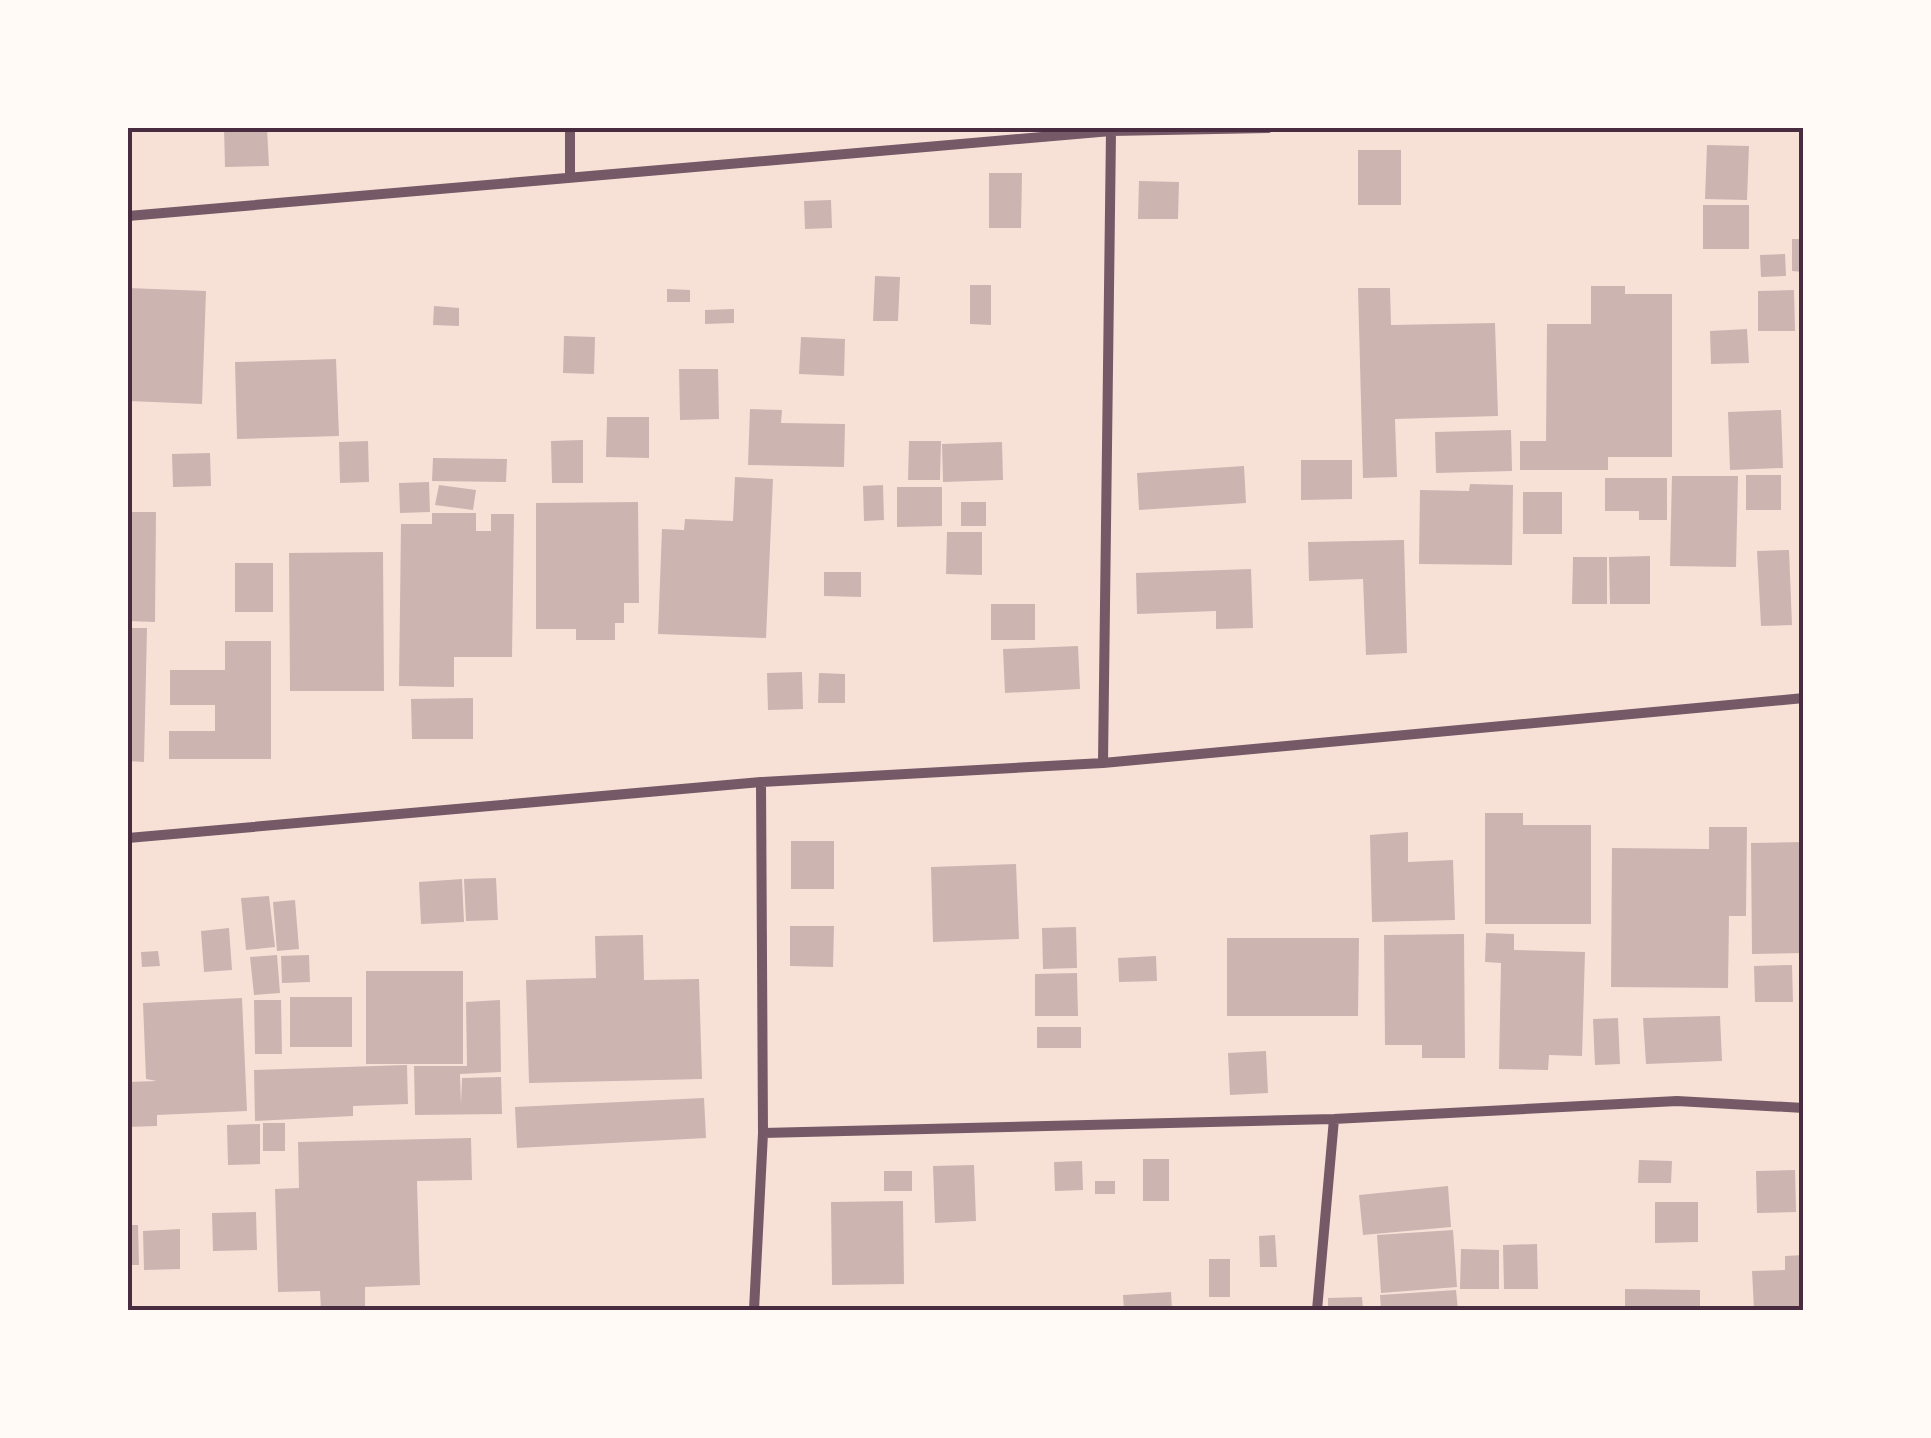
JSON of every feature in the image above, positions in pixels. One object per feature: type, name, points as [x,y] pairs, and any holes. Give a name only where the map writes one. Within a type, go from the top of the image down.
[{"type":"street","points":[[570,128],[570,178]]},
{"type":"street","points":[[128,216],[1111,131],[1268,128]]},
{"type":"street","points":[[1103,762],[1111,131]]},
{"type":"street","points":[[128,838],[761,782],[1103,762],[1804,698]]},
{"type":"street","points":[[754,1310],[763,1133],[761,782]]},
{"type":"street","points":[[763,1133],[1334,1120],[1677,1101],[1804,1108]]},
{"type":"street","points":[[1317,1310],[1334,1120]]},
{"type":"building","points":[[224,128],[267,128],[269,166],[225,167]]},
{"type":"building","points":[[1707,145],[1749,146],[1747,200],[1705,199]]},
{"type":"building","points":[[1358,150],[1401,150],[1401,205],[1358,205]]},
{"type":"building","points":[[989,173],[1022,173],[1021,228],[989,228]]},
{"type":"building","points":[[1139,181],[1179,182],[1178,219],[1138,219]]},
{"type":"building","points":[[831,200],[832,228],[805,229],[804,201]]},
{"type":"building","points":[[1703,205],[1749,205],[1749,249],[1703,249]]},
{"type":"building","points":[[1792,239],[1804,239],[1804,272],[1792,271]]},
{"type":"building","points":[[1785,254],[1786,276],[1761,277],[1760,255]]},
{"type":"building","points":[[875,276],[900,277],[898,321],[873,321]]},
{"type":"building","points":[[970,285],[991,285],[991,325],[970,324]]},
{"type":"building","points":[[1591,286],[1625,286],[1625,294],[1672,294],[1672,457],[1608,457],[1608,470],[1520,470],[1520,441],[1546,441],[1547,324],[1591,324]]},
{"type":"building","points":[[128,288],[206,291],[202,404],[128,401]]},
{"type":"building","points":[[1358,288],[1390,288],[1391,325],[1495,323],[1498,416],[1395,419],[1397,477],[1363,478]]},
{"type":"building","points":[[667,289],[690,290],[690,302],[667,302]]},
{"type":"building","points":[[1794,290],[1795,331],[1758,331],[1758,291]]},
{"type":"building","points":[[434,306],[459,308],[459,326],[433,325]]},
{"type":"building","points":[[734,309],[734,323],[705,324],[705,310]]},
{"type":"building","points":[[1747,329],[1749,363],[1711,364],[1710,331]]},
{"type":"building","points":[[564,336],[595,337],[594,374],[563,373]]},
{"type":"building","points":[[801,337],[845,339],[844,376],[799,374]]},
{"type":"building","points":[[336,359],[339,436],[237,439],[235,362]]},
{"type":"building","points":[[679,369],[718,369],[719,419],[680,420]]},
{"type":"building","points":[[750,409],[782,410],[781,423],[845,424],[844,467],[748,465]]},
{"type":"building","points":[[1781,410],[1783,468],[1730,470],[1728,412]]},
{"type":"building","points":[[607,417],[649,417],[649,458],[606,457]]},
{"type":"building","points":[[1511,430],[1512,471],[1436,473],[1435,432]]},
{"type":"building","points":[[583,440],[583,483],[552,483],[551,441]]},
{"type":"building","points":[[368,441],[369,482],[340,483],[339,442]]},
{"type":"building","points":[[909,441],[941,441],[940,480],[908,480]]},
{"type":"building","points":[[1002,442],[1003,480],[943,482],[942,444]]},
{"type":"building","points":[[210,453],[211,486],[173,487],[172,454]]},
{"type":"building","points":[[433,458],[507,459],[506,482],[432,481]]},
{"type":"building","points":[[1301,460],[1352,460],[1352,499],[1301,500]]},
{"type":"building","points":[[1244,466],[1246,503],[1139,510],[1137,473]]},
{"type":"building","points":[[1746,475],[1781,475],[1781,510],[1746,510]]},
{"type":"building","points":[[1672,476],[1738,476],[1736,567],[1670,566]]},
{"type":"building","points":[[735,477],[773,479],[766,638],[658,634],[662,529],[684,530],[685,519],[733,521]]},
{"type":"building","points":[[1605,478],[1667,478],[1667,520],[1639,520],[1639,511],[1605,511]]},
{"type":"building","points":[[429,482],[430,512],[400,513],[399,483]]},
{"type":"building","points":[[1470,484],[1513,485],[1512,565],[1419,564],[1420,490],[1469,491]]},
{"type":"building","points":[[439,485],[476,490],[473,510],[435,505]]},
{"type":"building","points":[[883,485],[884,520],[864,521],[863,486]]},
{"type":"building","points":[[897,487],[942,487],[942,526],[897,527]]},
{"type":"building","points":[[1523,492],[1562,492],[1562,534],[1523,534]]},
{"type":"building","points":[[638,502],[639,603],[624,603],[624,623],[615,623],[615,640],[576,640],[576,629],[536,629],[536,503]]},
{"type":"building","points":[[961,502],[986,502],[986,526],[961,526]]},
{"type":"building","points":[[128,512],[156,512],[155,622],[128,621]]},
{"type":"building","points":[[432,513],[476,513],[476,531],[491,531],[491,514],[514,514],[512,657],[454,657],[454,687],[399,686],[401,524],[432,524]]},
{"type":"building","points":[[947,532],[982,532],[982,575],[946,574]]},
{"type":"building","points":[[1404,540],[1407,653],[1366,655],[1363,579],[1309,581],[1308,542]]},
{"type":"building","points":[[1789,550],[1792,625],[1761,626],[1757,551]]},
{"type":"building","points":[[383,552],[384,691],[290,691],[289,553]]},
{"type":"building","points":[[1650,556],[1650,604],[1610,604],[1609,557]]},
{"type":"building","points":[[1573,557],[1607,557],[1607,604],[1572,604]]},
{"type":"building","points":[[235,563],[273,563],[273,612],[235,612]]},
{"type":"building","points":[[1251,569],[1253,628],[1216,629],[1216,611],[1137,614],[1136,573]]},
{"type":"building","points":[[824,572],[861,572],[861,597],[824,596]]},
{"type":"building","points":[[991,604],[1035,604],[1035,640],[991,640]]},
{"type":"building","points":[[128,628],[147,628],[144,762],[128,761]]},
{"type":"building","points":[[225,641],[271,641],[271,759],[169,759],[169,731],[215,731],[215,705],[170,705],[170,670],[225,670]]},
{"type":"building","points":[[1078,646],[1080,689],[1005,693],[1003,649]]},
{"type":"building","points":[[802,672],[803,709],[768,710],[767,673]]},
{"type":"building","points":[[819,673],[845,674],[845,703],[818,703]]},
{"type":"building","points":[[473,698],[473,739],[412,739],[411,699]]},
{"type":"building","points":[[1485,813],[1523,813],[1523,825],[1591,825],[1591,924],[1485,924]]},
{"type":"building","points":[[1709,827],[1747,827],[1746,916],[1729,916],[1728,988],[1611,987],[1612,848],[1709,849]]},
{"type":"building","points":[[1408,832],[1408,862],[1453,860],[1455,920],[1372,922],[1370,835]]},
{"type":"building","points":[[791,841],[834,841],[834,889],[791,889]]},
{"type":"building","points":[[1804,842],[1804,953],[1752,954],[1751,843]]},
{"type":"building","points":[[1016,864],[1019,939],[933,942],[931,867]]},
{"type":"building","points":[[496,878],[498,920],[466,921],[464,879]]},
{"type":"building","points":[[462,879],[464,922],[421,924],[419,882]]},
{"type":"building","points":[[269,896],[275,947],[246,950],[241,898]]},
{"type":"building","points":[[295,900],[299,949],[277,951],[273,902]]},
{"type":"building","points":[[790,926],[834,926],[833,967],[790,966]]},
{"type":"building","points":[[1076,927],[1077,968],[1043,969],[1042,928]]},
{"type":"building","points":[[229,928],[232,970],[204,972],[201,931]]},
{"type":"building","points":[[1486,933],[1514,934],[1514,950],[1585,952],[1582,1056],[1549,1055],[1548,1070],[1499,1069],[1501,963],[1485,962]]},
{"type":"building","points":[[1464,934],[1465,1058],[1422,1058],[1422,1045],[1385,1045],[1384,935]]},
{"type":"building","points":[[643,935],[644,980],[699,979],[702,1079],[529,1083],[526,980],[596,978],[595,936]]},
{"type":"building","points":[[1227,938],[1359,938],[1358,1016],[1227,1016]]},
{"type":"building","points":[[158,951],[160,966],[142,967],[141,952]]},
{"type":"building","points":[[277,955],[280,993],[254,995],[250,957]]},
{"type":"building","points":[[309,955],[310,982],[282,983],[281,956]]},
{"type":"building","points":[[1156,956],[1157,981],[1119,982],[1118,958]]},
{"type":"building","points":[[1792,965],[1793,1002],[1755,1002],[1754,966]]},
{"type":"building","points":[[366,971],[463,971],[463,1064],[366,1064]]},
{"type":"building","points":[[1077,973],[1078,1016],[1035,1016],[1035,974]]},
{"type":"building","points":[[290,997],[352,997],[352,1047],[290,1047]]},
{"type":"building","points":[[242,998],[247,1111],[157,1115],[157,1126],[128,1127],[128,1082],[157,1081],[146,1079],[143,1003]]},
{"type":"building","points":[[254,1000],[281,1000],[282,1054],[255,1054]]},
{"type":"building","points":[[500,1000],[501,1072],[460,1074],[461,1105],[462,1078],[501,1077],[502,1114],[415,1115],[414,1066],[467,1066],[466,1002]]},
{"type":"building","points":[[1720,1016],[1722,1061],[1646,1064],[1643,1018]]},
{"type":"building","points":[[1618,1018],[1620,1064],[1595,1065],[1593,1019]]},
{"type":"building","points":[[1037,1027],[1081,1027],[1081,1048],[1037,1048]]},
{"type":"building","points":[[1266,1051],[1268,1093],[1230,1095],[1228,1053]]},
{"type":"building","points":[[407,1065],[408,1104],[353,1106],[353,1116],[255,1121],[254,1070]]},
{"type":"building","points":[[704,1098],[706,1138],[517,1148],[515,1107]]},
{"type":"building","points":[[263,1123],[285,1123],[285,1151],[263,1151]]},
{"type":"building","points":[[260,1124],[260,1164],[228,1165],[227,1125]]},
{"type":"building","points":[[471,1138],[472,1180],[417,1181],[420,1285],[365,1287],[365,1310],[321,1310],[320,1291],[278,1292],[275,1189],[299,1188],[298,1142]]},
{"type":"building","points":[[1143,1159],[1169,1159],[1169,1201],[1143,1201]]},
{"type":"building","points":[[1639,1160],[1672,1161],[1671,1183],[1638,1183]]},
{"type":"building","points":[[1082,1161],[1083,1190],[1055,1191],[1054,1162]]},
{"type":"building","points":[[974,1165],[976,1221],[935,1223],[933,1166]]},
{"type":"building","points":[[1795,1170],[1796,1212],[1757,1213],[1756,1171]]},
{"type":"building","points":[[884,1171],[912,1171],[912,1191],[884,1191]]},
{"type":"building","points":[[1095,1181],[1115,1181],[1115,1194],[1095,1194]]},
{"type":"building","points":[[1448,1186],[1451,1227],[1363,1235],[1359,1195]]},
{"type":"building","points":[[903,1201],[904,1284],[832,1285],[831,1202]]},
{"type":"building","points":[[1655,1202],[1698,1202],[1698,1242],[1655,1243]]},
{"type":"building","points":[[256,1212],[257,1250],[213,1251],[212,1213]]},
{"type":"building","points":[[128,1225],[138,1225],[139,1265],[128,1265]]},
{"type":"building","points":[[180,1229],[180,1269],[144,1270],[143,1231]]},
{"type":"building","points":[[1453,1230],[1457,1287],[1381,1293],[1377,1235]]},
{"type":"building","points":[[1275,1235],[1277,1267],[1260,1267],[1259,1236]]},
{"type":"building","points":[[1537,1244],[1538,1289],[1504,1289],[1503,1245]]},
{"type":"building","points":[[1461,1249],[1499,1250],[1499,1289],[1460,1289]]},
{"type":"building","points":[[1804,1255],[1804,1310],[1754,1310],[1752,1271],[1785,1270],[1785,1256]]},
{"type":"building","points":[[1209,1259],[1230,1259],[1230,1297],[1209,1297]]},
{"type":"building","points":[[1625,1289],[1700,1290],[1700,1310],[1625,1310]]},
{"type":"building","points":[[1456,1290],[1458,1310],[1381,1310],[1380,1295]]},
{"type":"building","points":[[1171,1292],[1172,1310],[1124,1310],[1123,1295]]},
{"type":"building","points":[[1362,1297],[1363,1310],[1328,1310],[1328,1298]]}]
